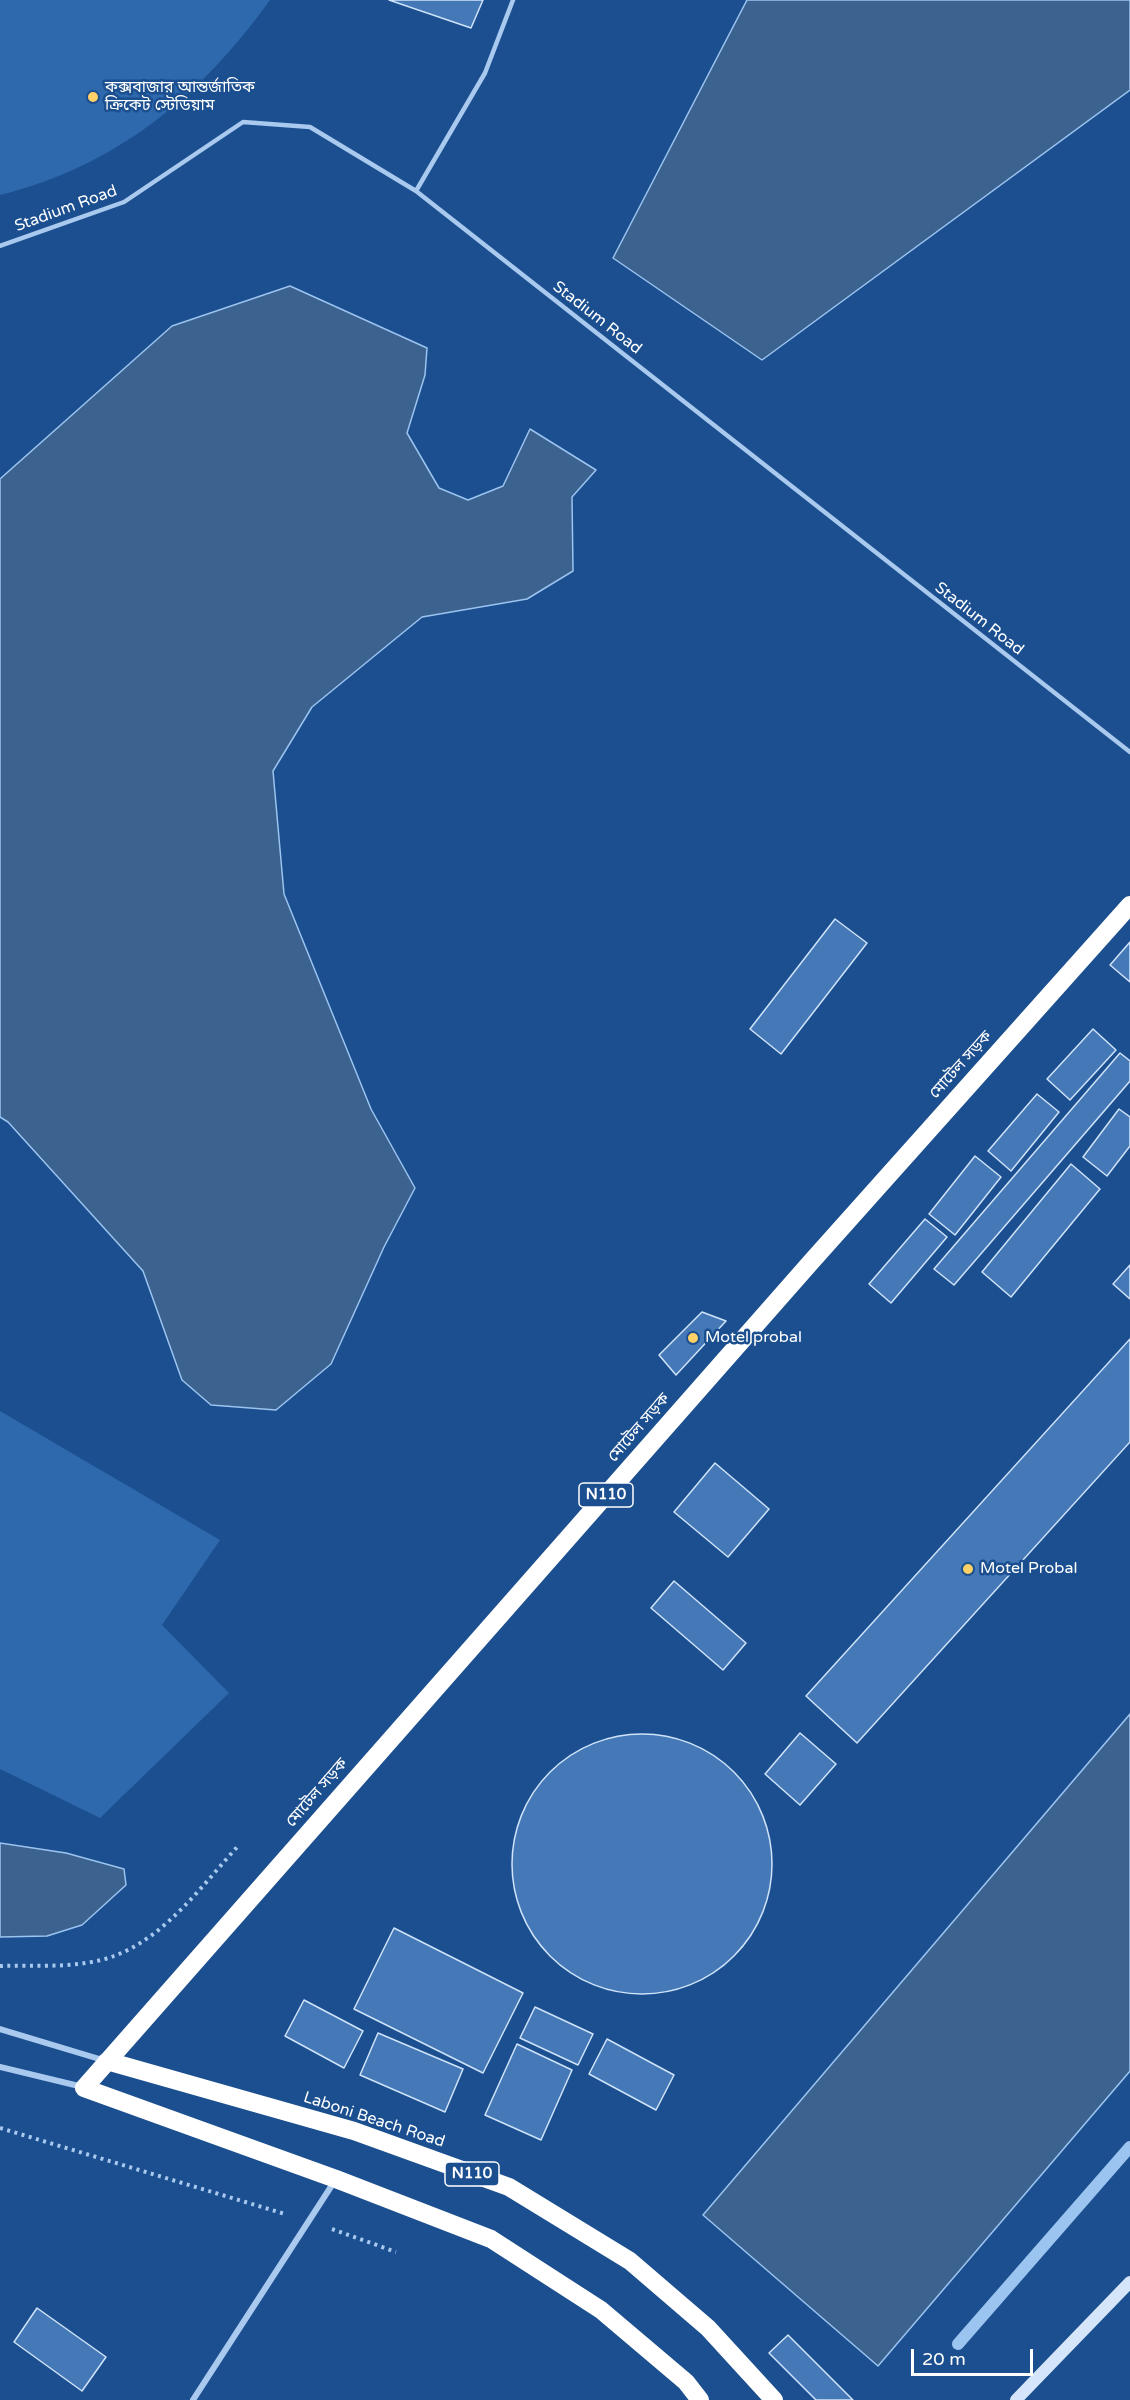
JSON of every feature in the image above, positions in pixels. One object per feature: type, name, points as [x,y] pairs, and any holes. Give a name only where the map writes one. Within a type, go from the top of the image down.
[{"type":"highway","name":"মোটেল সড়ক","points":[[84,2088],[819,1253],[1130,905]]},
{"type":"highway","name":"Laboni Beach Road","points":[[107,2061],[354,2131],[509,2187],[630,2261],[708,2328],[774,2400]]},
{"type":"highway","points":[[84,2088],[336,2179],[491,2239],[601,2310],[686,2382],[700,2400]]},
{"type":"street","name":"Laboni Beach Road","points":[[0,2029],[107,2061]]},
{"type":"street","points":[[0,2067],[84,2088]]},
{"type":"street","points":[[193,2400],[336,2179]]},
{"type":"street","points":[[1016,2400],[1130,2282]]},
{"type":"lane","points":[[416,191],[485,73],[513,0]]},
{"type":"lane","name":"Stadium Road","points":[[0,246],[124,202],[243,122],[310,127],[416,191],[1130,752]]},
{"type":"path","points":[[0,1966],[78,1964],[113,1957],[146,1939],[174,1915],[239,1845]]},
{"type":"path","points":[[0,2128],[309,2221],[396,2252]]},
{"type":"shaded area","name":"কক্সবাজার আন্তর্জাতিক ক্রিকেট স্টেডিয়াম","points":[[0,0],[270,0],[215,67],[153,123],[119,146],[82,166],[0,195]]},
{"type":"shaded area","points":[[747,0],[1130,0],[1130,90],[762,360],[613,258]]},
{"type":"shaded area","points":[[290,286],[427,348],[425,375],[407,433],[439,488],[468,500],[503,486],[530,429],[596,470],[572,497],[573,571],[527,599],[422,617],[312,707],[273,771],[284,894],[371,1109],[415,1188],[384,1247],[331,1364],[276,1410],[211,1405],[182,1380],[143,1271],[8,1122],[0,1117],[0,479],[172,326]]},
{"type":"shaded area","points":[[0,1411],[220,1540],[162,1625],[229,1693],[100,1818],[0,1769]]},
{"type":"shaded area","points":[[1130,1714],[1130,2071],[878,2366],[703,2215]]},
{"type":"shaded area","points":[[0,1843],[66,1853],[124,1869],[126,1885],[82,1925],[47,1936],[0,1937]]},
{"type":"building","points":[[389,0],[483,0],[471,28]]},
{"type":"building","points":[[835,919],[867,943],[781,1054],[750,1029]]},
{"type":"building","points":[[1130,942],[1130,982],[1110,965]]},
{"type":"building","points":[[1093,1029],[1116,1050],[1070,1100],[1047,1079]]},
{"type":"building","points":[[1120,1053],[1130,1061],[1130,1081],[954,1285],[934,1269]]},
{"type":"building","points":[[1037,1094],[1059,1112],[1011,1171],[988,1151]]},
{"type":"building","points":[[1119,1109],[1130,1117],[1130,1146],[1107,1176],[1083,1157]]},
{"type":"building","points":[[975,1156],[1001,1177],[955,1235],[929,1214]]},
{"type":"building","points":[[1071,1164],[1100,1189],[1011,1297],[982,1272]]},
{"type":"building","points":[[925,1219],[947,1237],[891,1303],[869,1284]]},
{"type":"building","points":[[1130,1265],[1130,1299],[1113,1284]]},
{"type":"building","name":"Motel probal","points":[[702,1312],[726,1321],[676,1375],[659,1355]]},
{"type":"building","name":"Motel Probal","points":[[1130,1339],[1130,1442],[857,1743],[806,1696]]},
{"type":"building","points":[[715,1463],[769,1509],[728,1557],[674,1512]]},
{"type":"building","points":[[674,1581],[746,1643],[723,1670],[651,1608]]},
{"type":"building","points":[[800,1733],[836,1764],[800,1805],[765,1774]]},
{"type":"building","points":[[629,1734],[655,1734],[692,1743],[725,1763],[743,1781],[763,1814],[770,1839],[772,1864],[770,1889],[763,1914],[743,1947],[725,1965],[692,1985],[680,1989],[655,1994],[629,1994],[592,1985],[559,1965],[541,1947],[521,1914],[517,1902],[512,1877],[512,1851],[521,1814],[541,1781],[559,1763],[592,1743],[604,1739]]},
{"type":"building","points":[[394,1928],[523,1993],[483,2073],[354,2009]]},
{"type":"building","points":[[304,2000],[363,2031],[344,2068],[285,2036]]},
{"type":"building","points":[[535,2007],[593,2034],[578,2065],[520,2038]]},
{"type":"building","points":[[378,2033],[463,2069],[445,2112],[360,2075]]},
{"type":"building","points":[[607,2039],[674,2075],[656,2110],[589,2074]]},
{"type":"building","points":[[517,2044],[572,2070],[541,2140],[485,2115]]},
{"type":"building","points":[[37,2308],[106,2357],[82,2391],[14,2342]]},
{"type":"building","points":[[788,2335],[853,2400],[816,2400],[769,2353]]},
{"type":"waterway","points":[[958,2344],[1130,2147]]},
{"type":"place","name":"কক্সবাজার আন্তর্জাতিক ক্রিকেট স্টেডিয়াম","points":[[93,97]]},
{"type":"place","name":"Motel probal","points":[[693,1338]]},
{"type":"place","name":"Motel Probal","points":[[968,1569]]}]
